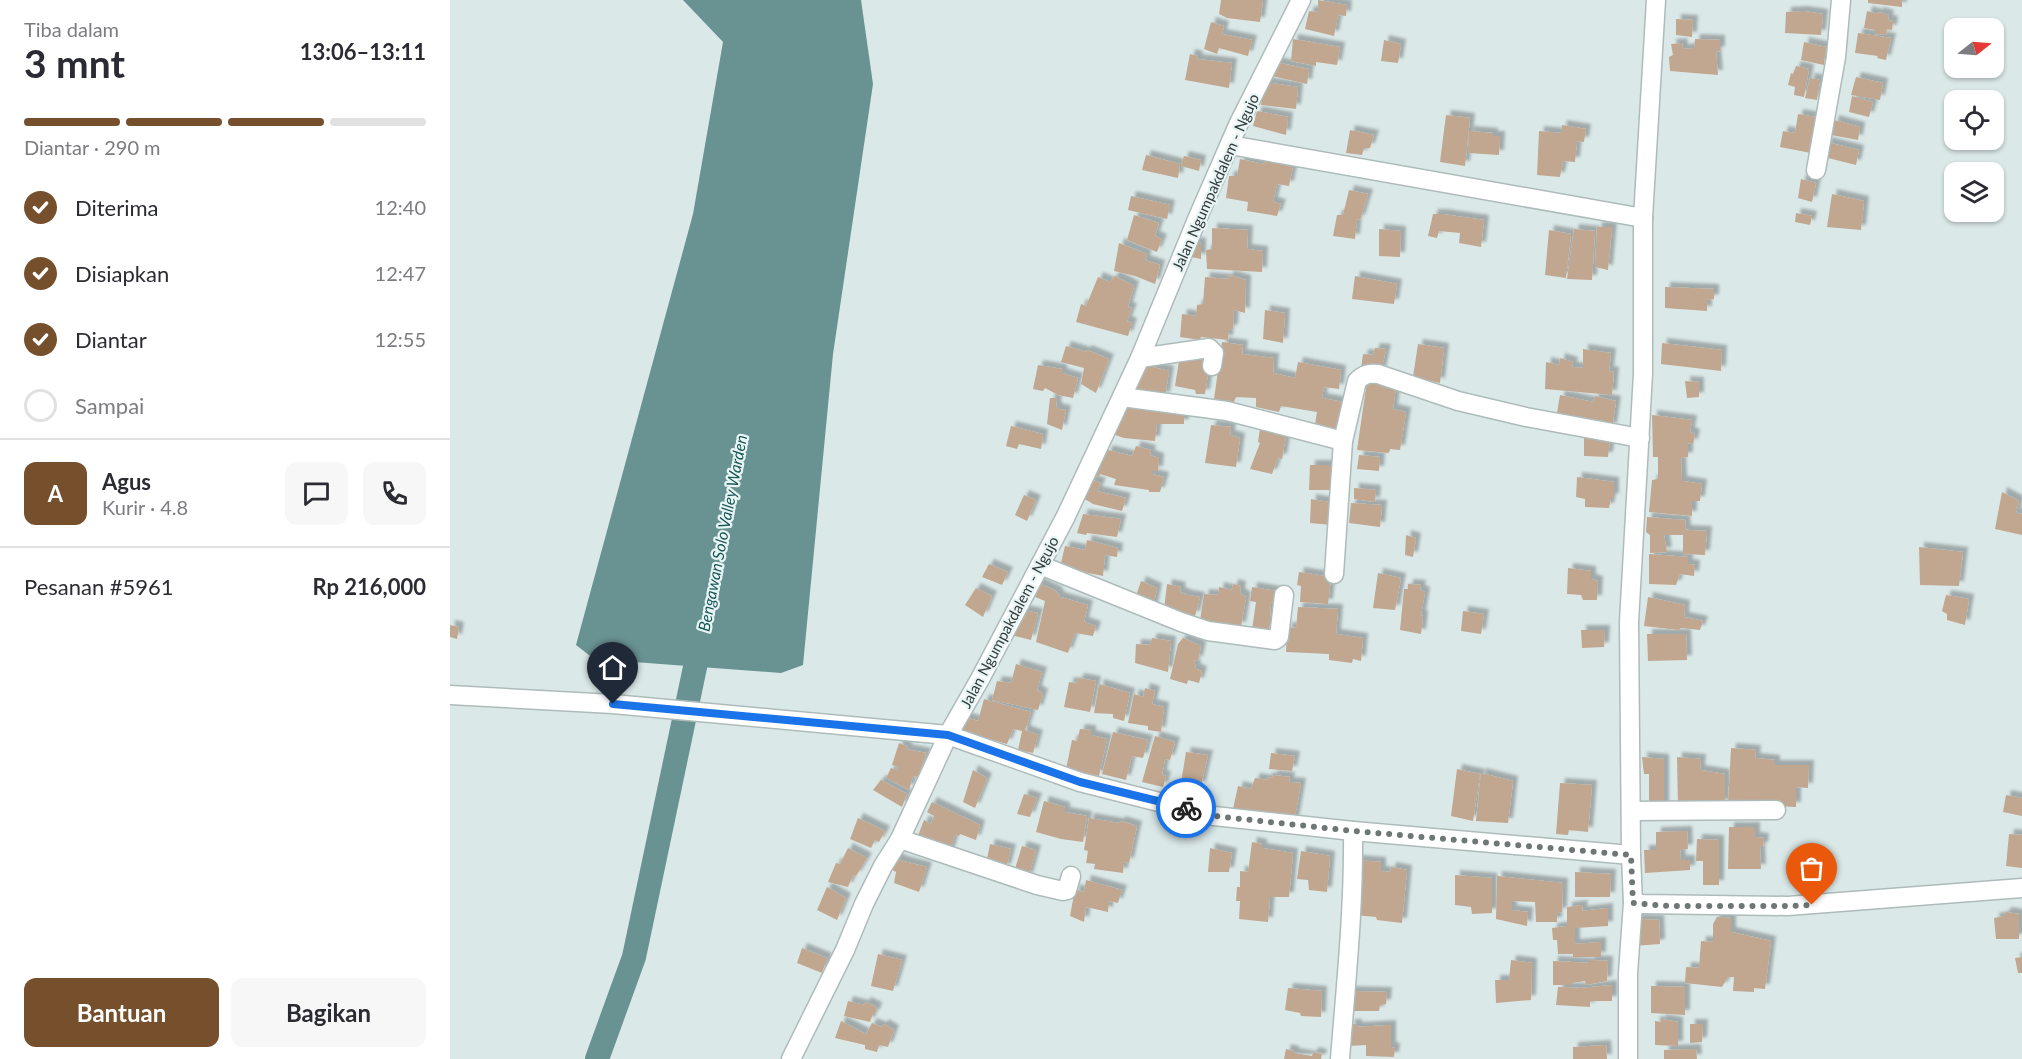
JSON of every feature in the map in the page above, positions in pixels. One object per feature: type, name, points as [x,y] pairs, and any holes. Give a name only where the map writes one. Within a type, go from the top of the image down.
[{"type":"street","name":"Jalan Ngumpakdalem - Ngujo","points":[[792,1059],[864,904],[900,839],[948,735],[1066,516],[1140,358],[1198,217],[1258,82],[1301,0]]},
{"type":"street","points":[[1628,1059],[1628,973],[1633,903],[1629,622],[1643,373],[1643,218],[1656,0]]},
{"type":"street","points":[[1816,170],[1836,57],[1841,0]]},
{"type":"street","points":[[1230,145],[1643,218]]},
{"type":"street","points":[[1140,358],[1209,348],[1214,353],[1212,366]]},
{"type":"street","points":[[1335,574],[1343,441],[1358,381],[1362,376],[1378,374],[1458,400],[1515,415],[1640,438]]},
{"type":"street","points":[[1122,397],[1227,411],[1343,441]]},
{"type":"street","points":[[1040,565],[1181,622],[1209,631],[1251,638],[1275,640],[1279,637],[1284,595]]},
{"type":"street","points":[[450,694],[613,704],[948,735],[1080,782],[1214,816],[1353,831],[1631,855]]},
{"type":"street","points":[[1631,812],[1776,810]]},
{"type":"street","points":[[1340,1059],[1350,945],[1353,831]]},
{"type":"street","points":[[900,839],[1055,890],[1067,890],[1071,876]]},
{"type":"street","points":[[1633,903],[1668,906],[1788,906],[2022,888]]},
{"type":"water","points":[[683,0],[861,0],[873,84],[833,354],[803,665],[781,673],[594,659],[576,645],[693,214],[723,42]]},
{"type":"building","points":[[1221,0],[1263,0],[1260,22],[1227,18],[1219,14]]},
{"type":"building","points":[[1318,0],[1347,5],[1346,16],[1338,15],[1334,36],[1305,29],[1309,11],[1318,12]]},
{"type":"building","points":[[1868,0],[1902,0],[1902,7],[1868,3]]},
{"type":"building","points":[[1803,11],[1823,14],[1821,35],[1785,33],[1786,12]]},
{"type":"building","points":[[1867,11],[1889,15],[1888,20],[1893,21],[1892,30],[1887,29],[1886,35],[1875,34],[1875,30],[1864,28]]},
{"type":"building","points":[[1676,19],[1693,20],[1692,37],[1676,35]]},
{"type":"building","points":[[1211,22],[1224,26],[1222,34],[1252,40],[1248,56],[1219,48],[1217,54],[1204,49]]},
{"type":"building","points":[[1858,33],[1891,38],[1886,60],[1877,58],[1878,56],[1855,53]]},
{"type":"building","points":[[1293,39],[1340,47],[1337,65],[1316,62],[1316,66],[1291,61]]},
{"type":"building","points":[[1695,39],[1720,40],[1720,51],[1716,52],[1718,75],[1670,71],[1669,57],[1673,55],[1671,44],[1682,43],[1683,49],[1694,48]]},
{"type":"building","points":[[1384,40],[1401,44],[1398,63],[1381,61]]},
{"type":"building","points":[[1804,42],[1826,47],[1824,65],[1801,60]]},
{"type":"building","points":[[1190,54],[1198,56],[1197,59],[1232,63],[1229,88],[1185,80]]},
{"type":"building","points":[[1275,62],[1309,69],[1307,84],[1272,76]]},
{"type":"building","points":[[1796,66],[1809,69],[1804,97],[1794,95],[1795,87],[1788,85],[1791,73],[1793,74]]},
{"type":"building","points":[[1856,77],[1883,83],[1880,100],[1851,95]]},
{"type":"building","points":[[1810,78],[1820,80],[1817,100],[1805,98]]},
{"type":"building","points":[[1264,82],[1298,87],[1296,109],[1261,105]]},
{"type":"building","points":[[1852,96],[1873,102],[1869,117],[1849,112]]},
{"type":"building","points":[[1257,111],[1288,117],[1286,135],[1253,126]]},
{"type":"building","points":[[1798,114],[1815,117],[1812,136],[1816,136],[1811,153],[1780,147],[1783,131],[1795,133]]},
{"type":"building","points":[[1446,115],[1470,118],[1465,166],[1440,162]]},
{"type":"building","points":[[1834,120],[1860,127],[1858,140],[1831,135]]},
{"type":"building","points":[[1562,125],[1586,129],[1584,142],[1577,141],[1575,162],[1563,161],[1560,177],[1537,175],[1539,131],[1561,133]]},
{"type":"building","points":[[1350,130],[1374,135],[1370,148],[1364,148],[1362,155],[1346,153]]},
{"type":"building","points":[[1469,131],[1493,133],[1493,136],[1500,136],[1499,155],[1468,153]]},
{"type":"building","points":[[1827,142],[1859,150],[1856,165],[1824,157]]},
{"type":"building","points":[[1146,155],[1180,164],[1178,178],[1142,170]]},
{"type":"building","points":[[1184,156],[1201,160],[1199,171],[1181,166]]},
{"type":"building","points":[[1240,159],[1264,164],[1265,160],[1293,166],[1289,186],[1277,184],[1273,202],[1281,204],[1277,216],[1247,211],[1248,202],[1226,198],[1229,176],[1237,176]]},
{"type":"building","points":[[1801,179],[1816,183],[1812,202],[1798,198]]},
{"type":"building","points":[[1349,190],[1368,194],[1360,220],[1357,219],[1355,239],[1333,236],[1337,215],[1343,215]]},
{"type":"building","points":[[1832,194],[1864,201],[1861,230],[1827,227]]},
{"type":"building","points":[[1131,196],[1170,205],[1167,219],[1128,210]]},
{"type":"building","points":[[1796,213],[1812,216],[1810,225],[1795,222]]},
{"type":"building","points":[[1433,214],[1484,220],[1481,247],[1459,243],[1460,233],[1439,231],[1437,238],[1428,236]]},
{"type":"building","points":[[1134,215],[1159,223],[1155,236],[1162,239],[1157,252],[1127,240]]},
{"type":"building","points":[[1597,227],[1612,227],[1608,270],[1595,267]]},
{"type":"building","points":[[1212,228],[1248,230],[1247,249],[1263,251],[1262,272],[1207,269],[1206,250],[1212,249]]},
{"type":"building","points":[[1379,229],[1401,231],[1400,257],[1379,256]]},
{"type":"building","points":[[1574,229],[1595,231],[1592,280],[1567,279]]},
{"type":"building","points":[[1549,230],[1571,234],[1566,278],[1545,275]]},
{"type":"building","points":[[1187,241],[1201,243],[1201,259],[1186,256]]},
{"type":"building","points":[[1119,243],[1147,254],[1145,260],[1160,265],[1155,284],[1114,271]]},
{"type":"building","points":[[1229,275],[1246,280],[1245,313],[1234,310],[1233,329],[1229,330],[1228,340],[1180,337],[1182,314],[1196,316],[1197,305],[1203,304],[1205,277],[1228,279]]},
{"type":"building","points":[[1115,276],[1134,286],[1128,307],[1132,308],[1127,321],[1132,323],[1128,336],[1076,322],[1081,304],[1086,306],[1098,277],[1110,282]]},
{"type":"building","points":[[1355,276],[1397,284],[1394,304],[1352,299]]},
{"type":"building","points":[[1665,287],[1714,289],[1714,299],[1707,300],[1707,311],[1665,308]]},
{"type":"building","points":[[1265,310],[1285,313],[1283,343],[1263,339]]},
{"type":"building","points":[[1222,342],[1243,345],[1242,354],[1274,358],[1273,373],[1295,378],[1298,362],[1341,370],[1339,389],[1324,387],[1322,398],[1348,403],[1341,433],[1327,430],[1327,426],[1315,425],[1317,412],[1281,406],[1279,412],[1256,407],[1256,398],[1236,397],[1234,402],[1214,399]]},
{"type":"building","points":[[1662,343],[1722,350],[1721,371],[1661,364]]},
{"type":"building","points":[[1418,344],[1444,348],[1440,383],[1413,377]]},
{"type":"building","points":[[1066,346],[1086,352],[1087,350],[1109,359],[1096,393],[1081,384],[1084,368],[1061,362]]},
{"type":"building","points":[[1375,348],[1386,349],[1381,372],[1361,369],[1363,354],[1373,355]]},
{"type":"building","points":[[1583,349],[1611,353],[1609,371],[1614,372],[1612,395],[1545,389],[1546,362],[1559,365],[1560,358],[1573,362],[1572,367],[1583,368]]},
{"type":"building","points":[[1180,354],[1210,359],[1205,394],[1196,394],[1195,390],[1175,386]]},
{"type":"building","points":[[1136,363],[1169,371],[1165,397],[1129,390]]},
{"type":"building","points":[[1038,365],[1062,369],[1062,373],[1078,378],[1073,398],[1058,395],[1045,388],[1043,391],[1033,389]]},
{"type":"building","points":[[1367,381],[1396,387],[1393,409],[1406,412],[1400,450],[1390,449],[1389,453],[1357,450]]},
{"type":"building","points":[[1685,381],[1699,382],[1699,397],[1687,398]]},
{"type":"building","points":[[1560,395],[1593,402],[1595,396],[1616,401],[1612,428],[1560,420],[1561,413],[1557,413]]},
{"type":"building","points":[[1050,398],[1057,398],[1056,406],[1066,410],[1062,430],[1047,424]]},
{"type":"building","points":[[1127,401],[1184,411],[1184,424],[1157,424],[1155,441],[1124,438],[1106,432],[1116,410],[1125,413]]},
{"type":"building","points":[[1652,415],[1692,420],[1690,432],[1695,434],[1693,444],[1688,443],[1688,457],[1681,458],[1682,481],[1702,484],[1700,501],[1692,501],[1692,516],[1649,512],[1652,480],[1658,479],[1658,457],[1653,457]]},
{"type":"building","points":[[1211,425],[1231,427],[1230,435],[1240,438],[1236,467],[1205,463]]},
{"type":"building","points":[[1011,426],[1043,434],[1041,449],[1019,444],[1017,449],[1006,446]]},
{"type":"building","points":[[1260,428],[1286,435],[1282,459],[1278,458],[1272,474],[1250,469],[1260,443],[1258,442]]},
{"type":"building","points":[[1584,436],[1610,439],[1608,457],[1584,456]]},
{"type":"building","points":[[1136,446],[1151,450],[1150,455],[1159,458],[1158,471],[1152,471],[1152,474],[1164,477],[1160,492],[1114,485],[1116,479],[1100,474],[1099,477],[1089,474],[1095,457],[1104,460],[1108,450],[1132,456]]},
{"type":"building","points":[[1359,455],[1380,457],[1379,471],[1357,469]]},
{"type":"building","points":[[1310,465],[1339,465],[1338,490],[1309,490]]},
{"type":"building","points":[[1577,477],[1614,482],[1614,498],[1611,498],[1609,508],[1585,507],[1585,499],[1576,497]]},
{"type":"building","points":[[1090,479],[1101,483],[1097,491],[1126,498],[1122,511],[1093,504],[1083,498]]},
{"type":"building","points":[[1354,488],[1376,490],[1375,502],[1354,499]]},
{"type":"building","points":[[2002,492],[2019,501],[2016,513],[2022,514],[2022,535],[1995,529]]},
{"type":"building","points":[[1024,495],[1036,500],[1027,521],[1015,515]]},
{"type":"building","points":[[1311,499],[1334,503],[1331,525],[1310,523]]},
{"type":"building","points":[[1351,503],[1382,505],[1380,527],[1349,523]]},
{"type":"building","points":[[1083,514],[1121,519],[1117,537],[1077,533]]},
{"type":"building","points":[[1647,517],[1685,520],[1686,530],[1707,531],[1705,555],[1683,554],[1683,535],[1664,535],[1667,552],[1650,553],[1650,535],[1646,532]]},
{"type":"building","points":[[1406,535],[1416,538],[1413,557],[1405,555]]},
{"type":"building","points":[[1087,540],[1118,548],[1117,557],[1105,555],[1103,576],[1060,567],[1065,546],[1085,550]]},
{"type":"building","points":[[1919,547],[1963,552],[1959,586],[1920,585]]},
{"type":"building","points":[[1649,554],[1688,557],[1688,564],[1695,565],[1694,576],[1680,574],[1676,585],[1649,584]]},
{"type":"building","points":[[989,564],[1008,572],[1002,585],[982,577]]},
{"type":"building","points":[[1568,568],[1591,571],[1591,579],[1598,581],[1597,600],[1583,600],[1581,595],[1567,594]]},
{"type":"building","points":[[1299,572],[1331,577],[1328,604],[1300,602],[1301,586],[1297,585]]},
{"type":"building","points":[[1378,573],[1401,578],[1395,610],[1373,608]]},
{"type":"building","points":[[1032,580],[1056,591],[1060,597],[1088,605],[1084,622],[1096,626],[1093,636],[1075,633],[1068,653],[1036,642],[1045,601],[1028,594]]},
{"type":"building","points":[[1141,581],[1157,588],[1153,608],[1134,602]]},
{"type":"building","points":[[1167,584],[1181,587],[1180,592],[1200,597],[1195,616],[1164,609]]},
{"type":"building","points":[[1233,584],[1241,586],[1240,593],[1246,597],[1241,627],[1200,621],[1204,594],[1218,595],[1219,587],[1232,590]]},
{"type":"building","points":[[1408,584],[1421,585],[1420,590],[1425,592],[1421,615],[1423,616],[1421,634],[1400,630],[1404,589],[1408,589]]},
{"type":"building","points":[[1252,587],[1276,591],[1275,603],[1271,602],[1269,633],[1252,630],[1256,602],[1250,601]]},
{"type":"building","points":[[976,588],[992,596],[983,617],[965,605]]},
{"type":"building","points":[[1946,595],[1969,599],[1965,625],[1947,620],[1947,614],[1942,611]]},
{"type":"building","points":[[1648,597],[1685,605],[1684,617],[1703,621],[1700,630],[1644,626]]},
{"type":"building","points":[[1298,607],[1338,609],[1336,634],[1363,638],[1361,661],[1353,659],[1352,663],[1329,660],[1329,654],[1286,652],[1287,627],[1296,628]]},
{"type":"building","points":[[1018,609],[1038,613],[1031,640],[1011,635]]},
{"type":"building","points":[[1463,611],[1484,614],[1481,634],[1461,631]]},
{"type":"building","points":[[450,625],[459,627],[457,639],[450,637]]},
{"type":"building","points":[[1581,630],[1605,630],[1604,647],[1582,648]]},
{"type":"building","points":[[1647,634],[1686,634],[1687,660],[1648,661]]},
{"type":"building","points":[[1152,638],[1171,641],[1168,672],[1135,663],[1136,644],[1150,645]]},
{"type":"building","points":[[1183,638],[1201,646],[1198,661],[1194,660],[1196,669],[1202,671],[1199,683],[1188,680],[1187,684],[1170,679],[1178,644]]},
{"type":"building","points":[[1016,664],[1042,672],[1037,690],[1043,694],[1038,710],[992,700],[997,681],[1011,683]]},
{"type":"building","points":[[1079,678],[1096,681],[1090,712],[1064,707],[1069,682],[1077,683]]},
{"type":"building","points":[[1099,684],[1130,693],[1124,721],[1113,718],[1113,714],[1094,713]]},
{"type":"building","points":[[1145,688],[1155,691],[1152,704],[1164,707],[1161,732],[1148,730],[1148,726],[1128,723],[1134,694],[1143,697]]},
{"type":"building","points":[[984,699],[1031,712],[1025,730],[1038,735],[1033,753],[1018,750],[1022,731],[1013,729],[1007,744],[959,731],[964,717],[978,721]]},
{"type":"building","points":[[1080,729],[1091,730],[1091,735],[1107,739],[1099,776],[1066,769],[1072,740],[1077,741]]},
{"type":"building","points":[[1113,732],[1148,740],[1143,758],[1132,756],[1126,780],[1102,774]]},
{"type":"building","points":[[1155,736],[1175,742],[1170,760],[1165,759],[1162,775],[1166,776],[1163,787],[1142,782]]},
{"type":"building","points":[[899,743],[908,747],[906,749],[926,753],[918,777],[913,776],[909,790],[886,778],[891,768],[897,770],[898,767],[892,765]]},
{"type":"building","points":[[1731,748],[1756,750],[1755,758],[1775,760],[1775,765],[1809,765],[1808,788],[1796,787],[1796,807],[1728,804]]},
{"type":"building","points":[[1186,752],[1208,755],[1201,786],[1181,783]]},
{"type":"building","points":[[1271,753],[1295,756],[1292,771],[1269,769]]},
{"type":"building","points":[[1642,757],[1664,759],[1664,809],[1649,808],[1649,774],[1644,774]]},
{"type":"building","points":[[1677,757],[1701,759],[1700,770],[1725,774],[1725,804],[1678,807]]},
{"type":"building","points":[[1457,769],[1480,774],[1473,821],[1451,816]]},
{"type":"building","points":[[973,770],[987,778],[975,808],[963,802]]},
{"type":"building","points":[[1481,773],[1513,781],[1508,823],[1476,821]]},
{"type":"building","points":[[1273,775],[1290,777],[1289,782],[1301,783],[1294,822],[1233,809],[1238,786],[1251,789],[1255,778],[1267,780]]},
{"type":"building","points":[[881,780],[907,794],[902,807],[873,790]]},
{"type":"building","points":[[1560,783],[1592,785],[1588,832],[1569,830],[1568,835],[1556,834]]},
{"type":"building","points":[[1024,794],[1037,798],[1030,817],[1017,814]]},
{"type":"building","points":[[2006,795],[2022,798],[2022,816],[2003,812]]},
{"type":"building","points":[[1044,801],[1065,807],[1065,812],[1087,816],[1083,842],[1036,832]]},
{"type":"building","points":[[932,802],[980,825],[976,840],[960,834],[955,835],[949,854],[916,841],[924,820],[931,824],[934,816],[927,812]]},
{"type":"building","points":[[858,818],[885,831],[879,842],[875,840],[871,848],[850,839]]},
{"type":"building","points":[[1089,818],[1119,823],[1121,821],[1137,826],[1129,863],[1124,862],[1123,873],[1094,869],[1095,864],[1086,863],[1088,851],[1084,850]]},
{"type":"building","points":[[1729,827],[1755,827],[1755,837],[1764,838],[1763,847],[1760,847],[1761,869],[1728,869]]},
{"type":"building","points":[[1687,831],[1688,849],[1680,850],[1681,860],[1690,860],[1690,870],[1645,873],[1644,850],[1656,850],[1656,832]]},
{"type":"building","points":[[2009,834],[2022,835],[2022,868],[2006,866]]},
{"type":"building","points":[[1697,839],[1719,840],[1719,885],[1703,885],[1703,861],[1696,861]]},
{"type":"building","points":[[1252,842],[1262,844],[1262,848],[1293,853],[1289,897],[1270,897],[1268,922],[1239,919],[1240,901],[1236,901],[1237,887],[1240,887],[1240,871],[1248,872]]},
{"type":"building","points":[[990,844],[1011,849],[1006,869],[986,864]]},
{"type":"building","points":[[1022,846],[1036,850],[1028,878],[1014,872]]},
{"type":"building","points":[[848,848],[867,858],[856,876],[853,875],[848,887],[828,882],[836,863],[840,864]]},
{"type":"building","points":[[1210,848],[1232,853],[1229,872],[1208,872]]},
{"type":"building","points":[[1301,851],[1330,856],[1327,892],[1309,890],[1308,880],[1297,879]]},
{"type":"building","points":[[894,857],[927,867],[919,892],[894,883],[896,872],[889,868]]},
{"type":"building","points":[[1356,860],[1381,862],[1381,871],[1390,872],[1391,867],[1407,870],[1402,923],[1354,915]]},
{"type":"building","points":[[1575,872],[1611,874],[1610,897],[1575,897]]},
{"type":"building","points":[[1455,875],[1492,878],[1492,913],[1472,914],[1471,907],[1455,905]]},
{"type":"building","points":[[1497,876],[1563,883],[1562,912],[1557,913],[1557,922],[1536,922],[1535,902],[1512,901],[1512,910],[1528,912],[1527,926],[1496,919]]},
{"type":"building","points":[[1086,880],[1122,890],[1118,903],[1109,901],[1108,912],[1086,907],[1084,922],[1070,916],[1075,889],[1084,892]]},
{"type":"building","points":[[827,887],[846,898],[837,920],[817,910]]},
{"type":"building","points":[[1583,905],[1582,911],[1608,908],[1608,926],[1575,928],[1575,944],[1601,942],[1601,957],[1573,957],[1573,954],[1558,954],[1557,940],[1553,940],[1552,928],[1567,926],[1567,907]]},
{"type":"building","points":[[2006,912],[2019,914],[2019,939],[1996,939],[1994,918],[2004,916]]},
{"type":"building","points":[[1717,917],[1731,918],[1731,932],[1771,941],[1765,989],[1754,988],[1754,992],[1733,991],[1734,977],[1728,977],[1722,987],[1685,983],[1686,967],[1699,968],[1701,941],[1713,942],[1713,924]]},
{"type":"building","points":[[1635,919],[1659,920],[1660,944],[1634,946]]},
{"type":"building","points":[[802,948],[827,958],[822,973],[797,963]]},
{"type":"building","points":[[878,954],[902,960],[893,991],[871,986]]},
{"type":"building","points":[[2022,957],[2022,973],[2018,973],[2015,958]]},
{"type":"building","points":[[1511,960],[1532,963],[1531,1000],[1496,1003],[1495,980],[1509,980]]},
{"type":"building","points":[[1590,960],[1608,961],[1607,981],[1586,985],[1585,981],[1572,983],[1572,985],[1553,985],[1553,961],[1590,963]]},
{"type":"building","points":[[1612,985],[1612,1001],[1590,1001],[1590,1007],[1556,1005],[1558,987],[1581,988]]},
{"type":"building","points":[[1651,986],[1685,987],[1685,1015],[1651,1013]]},
{"type":"building","points":[[1288,988],[1322,991],[1321,1017],[1301,1016],[1300,1013],[1285,1010]]},
{"type":"building","points":[[1347,991],[1387,992],[1386,1004],[1380,1005],[1379,1011],[1352,1011]]},
{"type":"building","points":[[848,1001],[864,1005],[866,1002],[877,1007],[870,1022],[844,1016]]},
{"type":"building","points":[[1661,1019],[1678,1022],[1678,1046],[1655,1045],[1655,1021],[1661,1022]]},
{"type":"building","points":[[841,1021],[866,1034],[872,1023],[882,1027],[884,1024],[894,1030],[888,1047],[879,1045],[877,1052],[865,1049],[865,1045],[835,1038]]},
{"type":"building","points":[[1350,1024],[1357,1024],[1357,1027],[1391,1025],[1391,1047],[1395,1048],[1394,1057],[1366,1056],[1366,1045],[1349,1046]]},
{"type":"building","points":[[1690,1024],[1703,1024],[1702,1042],[1690,1043]]},
{"type":"building","points":[[1606,1045],[1607,1059],[1573,1059],[1573,1047]]},
{"type":"building","points":[[1286,1049],[1312,1056],[1313,1052],[1322,1054],[1321,1059],[1284,1059]]},
{"type":"building","points":[[1696,1049],[1697,1059],[1664,1059],[1664,1050]]},
{"type":"waterway","name":"Bengawan Solo Valley Warden","points":[[597,1059],[634,957],[702,634]]},
{"type":"way so far","points":[[1186,808],[1214,816],[1353,831],[1631,855],[1633,903],[1668,906],[1812,905]]},
{"type":"route","points":[[613,704],[948,735],[1080,782],[1186,808]]}]
